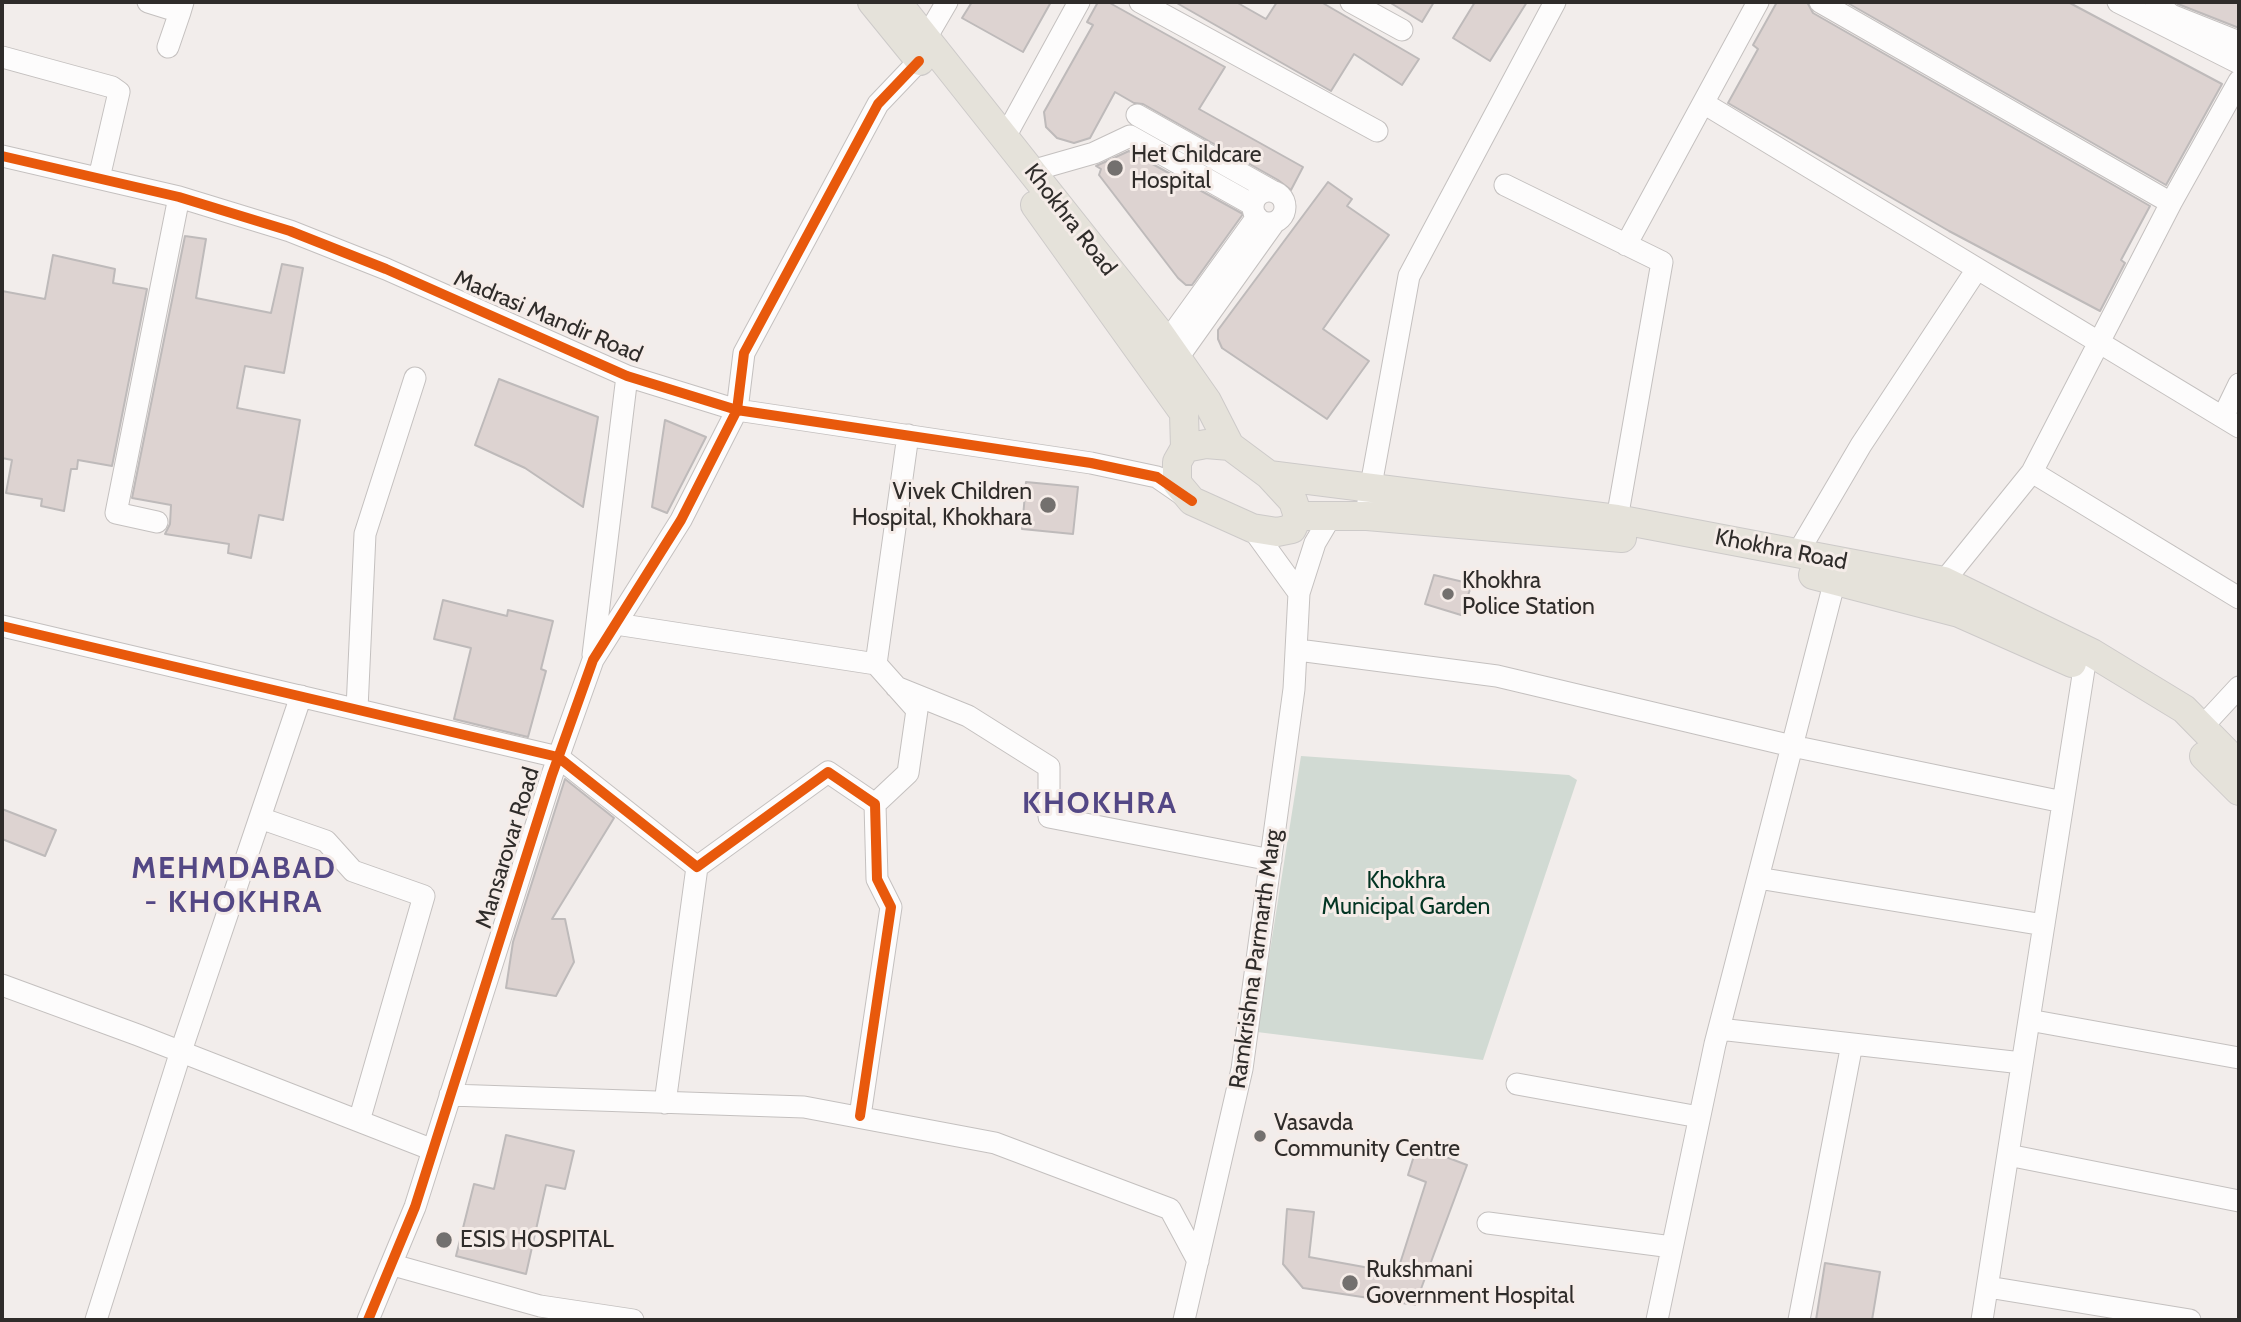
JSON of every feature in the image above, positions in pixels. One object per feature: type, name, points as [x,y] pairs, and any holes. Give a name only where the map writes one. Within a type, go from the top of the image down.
[{"type":"main road","name":"Khokhra Road","points":[[872,2],[923,50],[1004,137],[1172,351],[1207,401],[1230,446]]},
{"type":"main road","name":"Khokhra Road","points":[[897,2],[923,50],[1184,413],[1177,483],[1192,501]]},
{"type":"main road","points":[[1181,455],[1206,444],[1230,446],[1269,475],[1293,501],[1298,516],[1292,529],[1277,532],[1252,528],[1192,501]]},
{"type":"main road","name":"Khokhra Road","points":[[1269,475],[1617,519],[1797,554],[1940,594],[2092,653],[2184,709],[2239,765]]},
{"type":"main road","name":"Khokhra Road","points":[[1298,516],[1367,516],[1614,537],[1835,580],[1940,594],[1959,613],[2084,669],[2172,723],[2239,791]]},
{"type":"street","points":[[148,2],[182,7],[169,47]]},
{"type":"street","name":"Mansarovar Road","points":[[368,1320],[393,1265],[433,1150],[558,757],[593,660],[681,520],[737,410],[744,353],[878,104],[923,50],[947,2]]},
{"type":"street","points":[[1004,137],[1079,2]]},
{"type":"street","points":[[1140,2],[1377,131]]},
{"type":"street","points":[[1351,2],[1402,30]]},
{"type":"street","points":[[1367,516],[1409,276],[1555,2]]},
{"type":"street","points":[[1626,244],[1705,104],[1758,2]]},
{"type":"street","points":[[1820,2],[2171,204]]},
{"type":"street","points":[[2118,2],[2239,63]]},
{"type":"street","points":[[2156,2],[2171,15],[2239,42]]},
{"type":"street","points":[[2,57],[112,87],[119,92],[99,178]]},
{"type":"street","points":[[1940,594],[2032,472],[2171,204],[2239,82]]},
{"type":"street","points":[[1705,104],[2231,422],[2239,384]]},
{"type":"street","points":[[1031,171],[1094,153],[1130,136],[1261,215],[1284,215],[1285,203],[1272,191],[1137,115]]},
{"type":"street","name":"Madrasi Mandir Road","points":[[2,156],[179,198],[328,245],[627,376],[737,410],[1090,463]]},
{"type":"street","points":[[1505,185],[1662,262],[1617,519]]},
{"type":"street","points":[[1172,351],[1261,215],[1260,194],[1272,191]]},
{"type":"street","points":[[157,522],[116,513],[179,198]]},
{"type":"street","points":[[1797,554],[1861,444],[1977,269]]},
{"type":"street","points":[[593,660],[627,376]]},
{"type":"street","points":[[357,709],[365,534],[415,378]]},
{"type":"street","points":[[876,664],[908,435]]},
{"type":"street","points":[[1090,463],[1181,455]]},
{"type":"street","points":[[1090,463],[1157,477],[1192,501]]},
{"type":"street","points":[[2032,472],[2239,598]]},
{"type":"street","name":"Ramkrishna Parmarth Marg","points":[[1184,1320],[1242,1069],[1298,650],[1299,593],[1315,543],[1331,516]]},
{"type":"street","points":[[1252,528],[1299,593]]},
{"type":"street","points":[[1657,1320],[1718,1028],[1835,580]]},
{"type":"street","points":[[616,624],[876,664],[917,710],[908,773],[874,804],[877,879],[891,907],[860,1116]]},
{"type":"street","points":[[2,626],[558,757],[697,867]]},
{"type":"street","points":[[1298,650],[1497,676],[1792,746],[2063,802]]},
{"type":"street","points":[[1982,1320],[2084,669]]},
{"type":"street","points":[[896,687],[968,716],[1049,767],[1049,817],[1271,860]]},
{"type":"street","points":[[2202,727],[2239,687]]},
{"type":"street","points":[[96,1320],[181,1051],[301,696]]},
{"type":"street","points":[[665,1103],[697,867],[828,772],[874,804]]},
{"type":"street","points":[[260,818],[326,841],[353,871],[424,896],[359,1121]]},
{"type":"street","points":[[1758,878],[2044,925]]},
{"type":"street","points":[[2,985],[181,1051],[433,1150]]},
{"type":"street","points":[[2029,1020],[2239,1058]]},
{"type":"street","points":[[1718,1028],[2022,1063]]},
{"type":"street","points":[[1799,1320],[1852,1044]]},
{"type":"street","points":[[1517,1084],[1699,1117]]},
{"type":"street","points":[[450,1095],[804,1107],[995,1143],[1171,1209],[1198,1261]]},
{"type":"street","points":[[2008,1155],[2239,1201]]},
{"type":"street","points":[[1488,1223],[1672,1247]]},
{"type":"street","points":[[393,1265],[540,1306],[624,1320]]},
{"type":"street","points":[[1988,1287],[2190,1320]]},
{"type":"green space","name":"Khokhra Municipal Garden","points":[[1301,756],[1569,775],[1577,780],[1483,1060],[1257,1032]]},
{"type":"building","points":[[972,2],[1051,2],[1023,52],[962,18]]},
{"type":"building","points":[[1098,2],[1108,2],[1225,67],[1199,109],[1303,167],[1291,190],[1278,180],[1143,104],[1134,103],[1115,92],[1090,138],[1074,143],[1057,138],[1046,127],[1044,112],[1093,25],[1087,22]]},
{"type":"building","points":[[1175,2],[1236,2],[1266,19],[1277,2],[1321,2],[1419,59],[1402,85],[1354,54],[1331,91]]},
{"type":"building","points":[[1389,2],[1434,2],[1422,22]]},
{"type":"building","points":[[1475,2],[1527,2],[1490,61],[1453,38]]},
{"type":"building","points":[[1777,2],[1807,2],[1813,13],[2150,206],[2121,260],[2125,263],[2100,311],[1949,231],[1728,103],[1758,49],[1753,45]]},
{"type":"building","points":[[1846,2],[2068,2],[2222,84],[2166,185]]},
{"type":"building","points":[[2176,2],[2239,2],[2239,28],[2178,4]]},
{"type":"building","points":[[1129,151],[1243,214],[1192,285],[1186,285],[1178,278],[1099,175],[1101,169],[1096,166]]},
{"type":"building","points":[[1328,182],[1352,199],[1347,206],[1389,235],[1323,329],[1369,361],[1327,419],[1222,348],[1218,330]]},
{"type":"building","points":[[185,236],[206,239],[196,298],[271,313],[282,264],[303,268],[284,373],[245,366],[237,408],[300,420],[283,520],[259,515],[251,558],[228,553],[229,544],[165,534],[170,524],[171,505],[132,498]]},
{"type":"building","points":[[53,255],[115,269],[113,283],[147,289],[112,466],[78,460],[77,469],[71,469],[64,511],[41,506],[42,499],[6,493],[12,460],[2,458],[2,291],[45,299]]},
{"type":"building","points":[[499,379],[598,417],[583,507],[525,468],[475,445]]},
{"type":"building","points":[[665,420],[706,437],[667,513],[652,507]]},
{"type":"building","points":[[1026,482],[1078,487],[1073,534],[1022,529]]},
{"type":"building","name":"Khokhra Police Station","points":[[1434,575],[1472,584],[1461,615],[1425,604]]},
{"type":"building","points":[[443,600],[507,616],[508,610],[553,621],[541,669],[546,671],[528,737],[454,719],[471,648],[434,639]]},
{"type":"building","points":[[565,779],[614,818],[552,919],[565,919],[574,962],[556,996],[506,988],[513,942]]},
{"type":"building","points":[[2,809],[56,830],[45,856],[2,839]]},
{"type":"building","points":[[506,1135],[574,1151],[565,1189],[546,1185],[526,1274],[456,1256],[474,1184],[494,1189]]},
{"type":"building","points":[[1417,1146],[1467,1165],[1415,1305],[1303,1288],[1283,1264],[1287,1209],[1314,1212],[1309,1257],[1397,1273],[1426,1182],[1408,1175]]},
{"type":"building","points":[[1825,1263],[1880,1272],[1872,1320],[1816,1320]]},
{"type":"cycle path","points":[[368,1320],[415,1207],[552,775],[593,660],[681,520],[737,410],[744,353],[878,104],[919,61]]},
{"type":"cycle path","points":[[2,156],[179,197],[290,231],[386,269],[627,376],[737,410],[1091,463],[1157,477],[1192,501]]},
{"type":"cycle path","points":[[2,626],[558,757],[697,867],[828,772],[875,804],[877,879],[891,907],[860,1116]]},
{"type":"place","name":"Het Childcare Hospital","points":[[1115,168]]},
{"type":"place","name":"Vivek Children Hospital, Khokhara","points":[[1048,505]]},
{"type":"place","name":"Khokhra Police Station","points":[[1448,594]]},
{"type":"place","name":"Vasavda Community Centre","points":[[1260,1136]]},
{"type":"place","name":"ESIS HOSPITAL","points":[[444,1240]]},
{"type":"place","name":"Rukshmani Government Hospital","points":[[1350,1283]]},
{"type":"district","name":"KHOKHRA","points":[[1100,804]]},
{"type":"district","name":"MEHMDABAD - KHOKHRA","points":[[234,886]]}]
